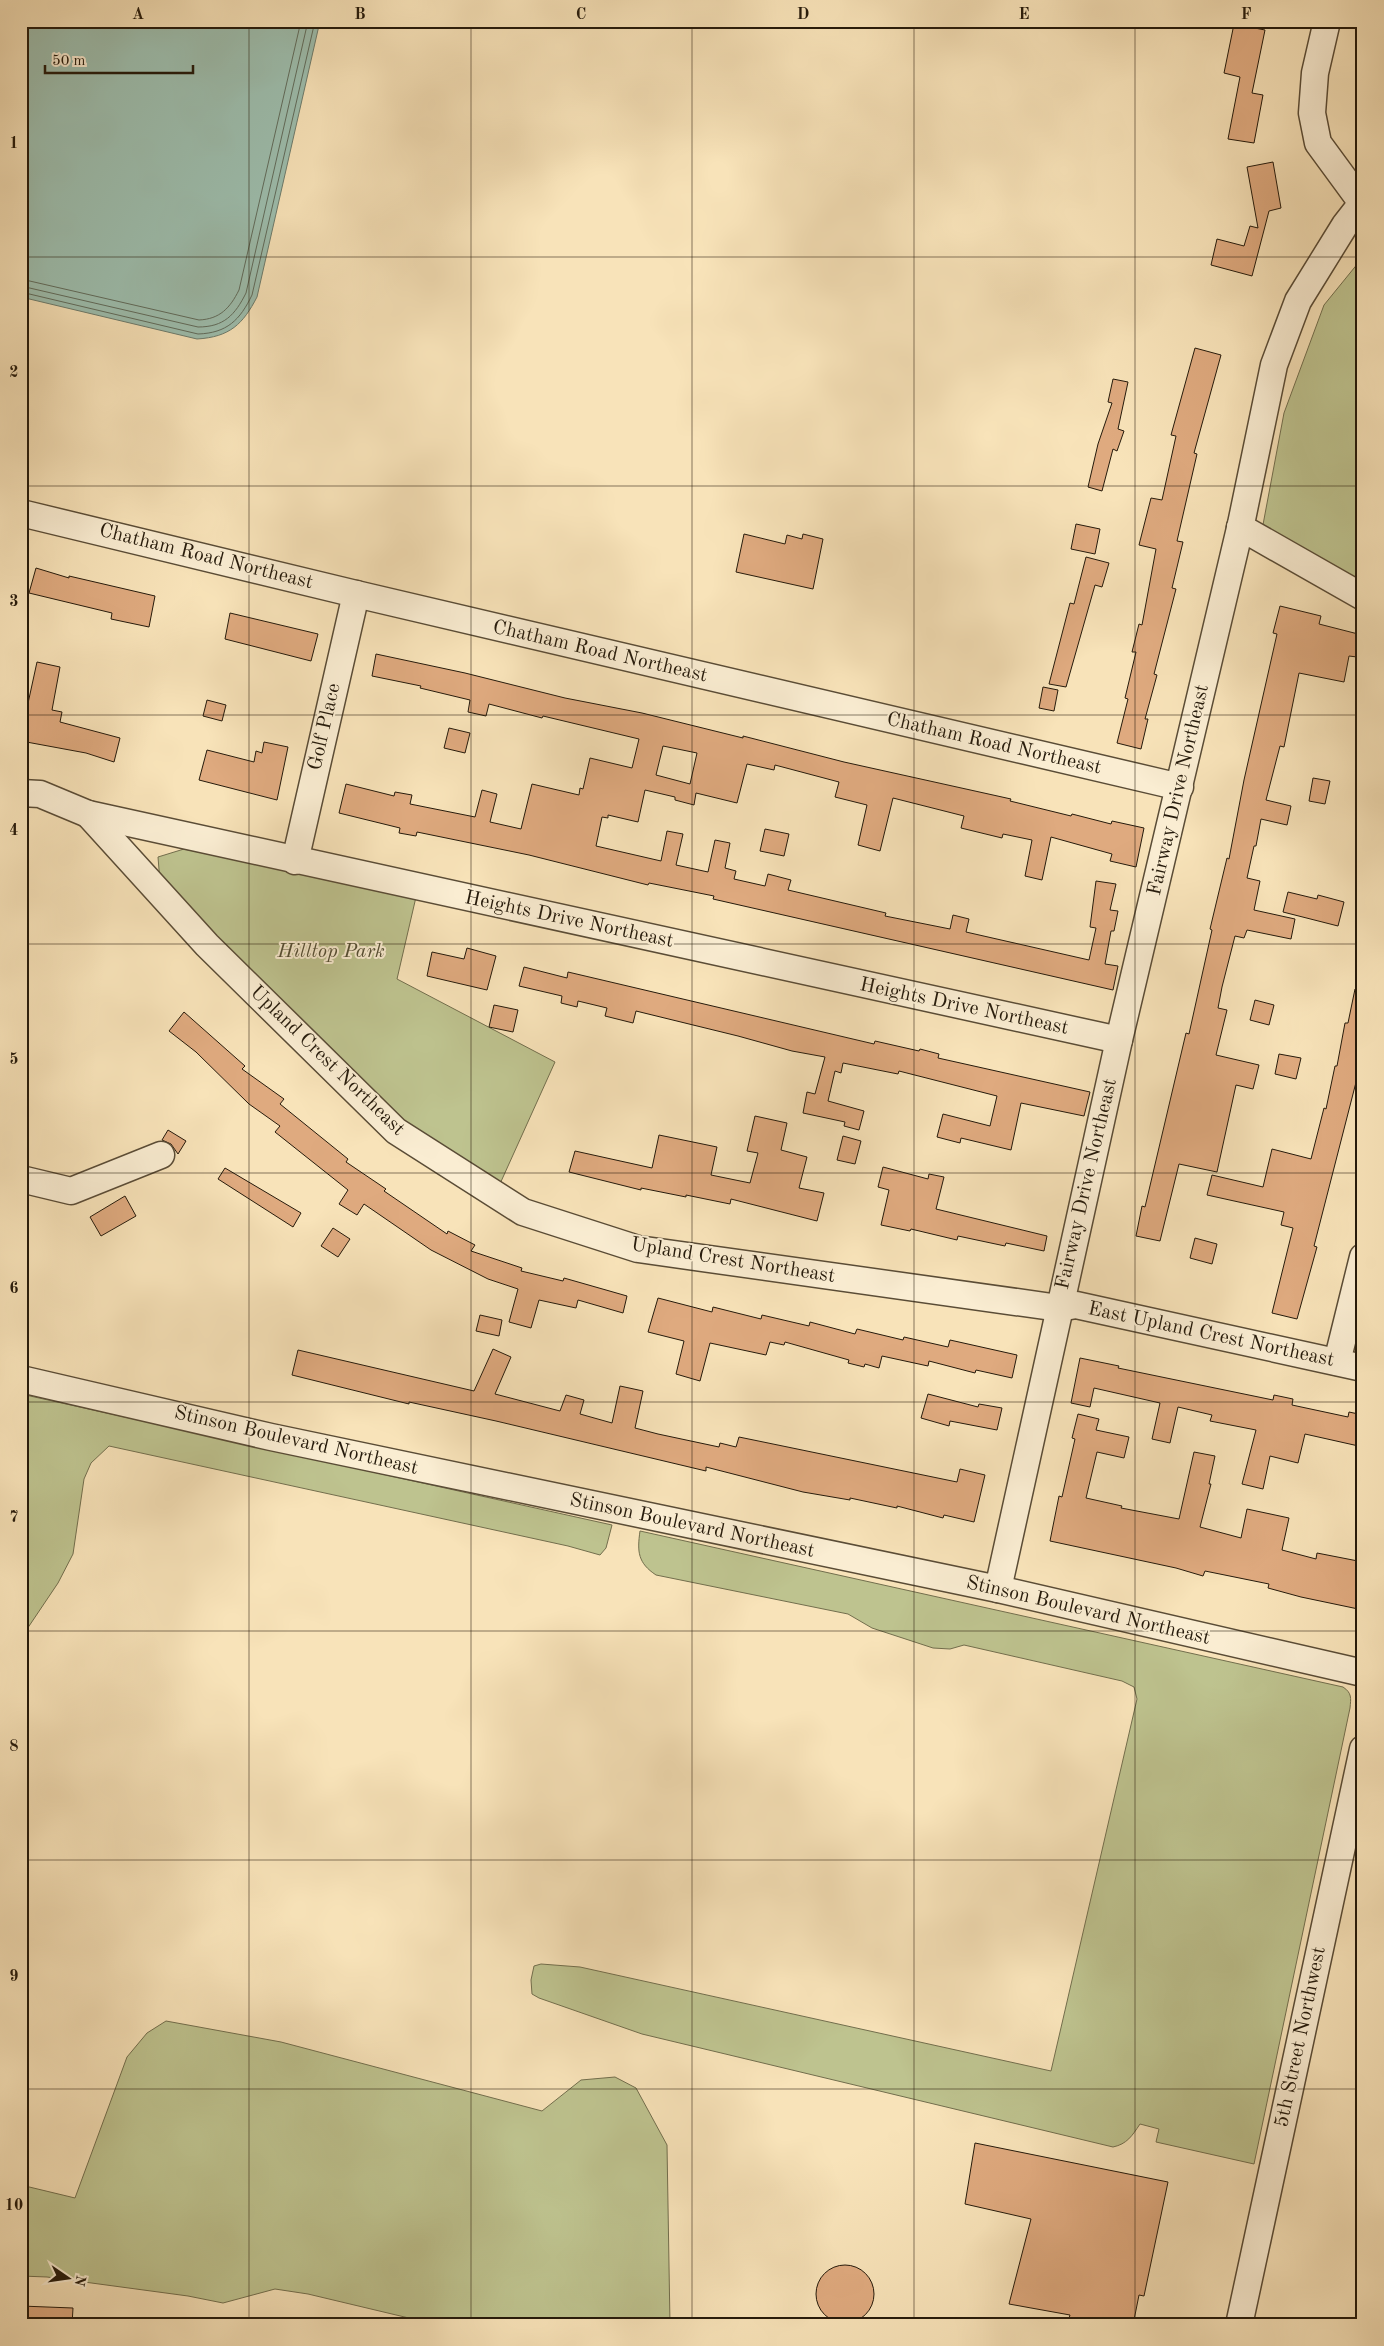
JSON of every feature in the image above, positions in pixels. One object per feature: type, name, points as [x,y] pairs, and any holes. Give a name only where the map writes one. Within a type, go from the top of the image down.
[{"type":"street","name":"Fairway Drive Northeast","points":[[998,1590],[1119,1040],[1240,527],[1274,365],[1298,301],[1345,225],[1362,203],[1318,143],[1312,113],[1315,73],[1327,21]]},
{"type":"street","name":"Chatham Road Northeast","points":[[21,513],[356,594],[1180,787]]},
{"type":"street","points":[[1240,527],[1363,597]]},
{"type":"street","name":"Golf Place","points":[[295,860],[356,594]]},
{"type":"street","name":"Heights Drive Northeast","points":[[21,793],[40,794],[88,814],[1119,1040]]},
{"type":"street","name":"Upland Crest Northeast","points":[[88,814],[207,945],[396,1131],[523,1212],[638,1249],[1059,1308]]},
{"type":"street","points":[[21,1179],[71,1191],[161,1155]]},
{"type":"street","points":[[1337,1362],[1363,1257]]},
{"type":"street","name":"East Upland Crest Northeast","points":[[1059,1308],[1076,1305],[1363,1368]]},
{"type":"street","name":"Stinson Boulevard Northeast","points":[[21,1379],[271,1437],[998,1590],[1363,1673]]},
{"type":"street","name":"5th Street Northwest","points":[[1239,2325],[1363,1749]]},
{"type":"green space","points":[[1363,257],[1363,585],[1262,530],[1284,413],[1324,305]]},
{"type":"green space","name":"Hilltop Park","points":[[184,849],[416,897],[397,979],[555,1062],[499,1186],[406,1123],[160,882],[158,857]]},
{"type":"green space","points":[[21,1394],[612,1525],[606,1548],[600,1555],[568,1546],[109,1446],[91,1463],[84,1479],[73,1554],[58,1583],[21,1638]]},
{"type":"green space","points":[[640,1531],[1343,1687],[1348,1691],[1351,1701],[1350,1708],[1254,2164],[1156,2142],[1159,2129],[1140,2124],[1129,2139],[1113,2147],[642,2034],[532,1994],[531,1980],[534,1966],[541,1964],[580,1967],[1051,2071],[1137,1699],[1134,1687],[1122,1681],[964,1645],[950,1649],[933,1648],[872,1628],[848,1614],[656,1575],[645,1566],[640,1556]]},
{"type":"green space","points":[[166,2021],[281,2042],[542,2111],[581,2080],[615,2077],[636,2088],[667,2145],[670,2325],[427,2325],[413,2319],[308,2294],[275,2289],[223,2303],[188,2296],[47,2277],[21,2276],[21,2185],[75,2198],[127,2057],[147,2033]]},
{"type":"water","points":[[21,21],[320,21],[257,297],[241,322],[227,332],[208,338],[197,339],[21,297]]},
{"type":"building","points":[[1234,24],[1265,30],[1252,93],[1263,95],[1254,143],[1228,139],[1240,77],[1224,73]]},
{"type":"building","points":[[1273,162],[1281,208],[1269,211],[1252,276],[1211,265],[1217,239],[1244,246],[1250,226],[1258,228],[1247,167]]},
{"type":"building","points":[[1195,348],[1221,355],[1194,453],[1197,454],[1177,541],[1183,542],[1172,588],[1176,589],[1154,674],[1157,675],[1145,719],[1148,719],[1141,749],[1117,743],[1128,699],[1125,698],[1136,652],[1132,652],[1139,624],[1142,625],[1156,549],[1139,545],[1151,498],[1162,500],[1176,436],[1171,435]]},
{"type":"building","points":[[1113,379],[1128,382],[1118,429],[1124,431],[1117,451],[1113,449],[1102,491],[1088,487],[1098,444],[1112,403],[1108,402]]},
{"type":"building","points":[[1076,524],[1100,529],[1095,554],[1071,549]]},
{"type":"building","points":[[744,534],[785,544],[787,535],[802,539],[803,534],[823,539],[813,589],[736,572]]},
{"type":"building","points":[[1086,557],[1109,563],[1102,587],[1095,585],[1066,687],[1049,684],[1070,603],[1074,604]]},
{"type":"building","points":[[36,568],[69,578],[69,576],[155,596],[149,627],[111,619],[112,613],[29,593]]},
{"type":"building","points":[[1280,606],[1321,616],[1319,624],[1362,635],[1357,657],[1349,656],[1344,682],[1299,673],[1284,747],[1280,746],[1266,800],[1291,806],[1287,825],[1261,819],[1256,846],[1254,846],[1247,878],[1260,881],[1254,910],[1295,919],[1291,939],[1247,930],[1244,938],[1235,936],[1222,987],[1218,1008],[1227,1010],[1216,1055],[1259,1065],[1253,1089],[1236,1085],[1217,1172],[1179,1164],[1160,1241],[1136,1236],[1142,1206],[1145,1207],[1186,1033],[1189,1034],[1212,930],[1210,929],[1227,858],[1229,859],[1244,780],[1277,634],[1273,633]]},
{"type":"building","points":[[230,613],[318,634],[311,661],[225,639]]},
{"type":"building","points":[[376,654],[465,673],[565,698],[642,713],[743,738],[743,736],[844,762],[1011,799],[1010,801],[1071,816],[1072,814],[1111,824],[1112,821],[1144,828],[1136,867],[1110,861],[1112,854],[1051,837],[1042,880],[1025,876],[1032,840],[1003,834],[1002,838],[961,828],[964,816],[893,798],[880,851],[858,845],[867,805],[835,797],[839,782],[775,765],[774,770],[747,764],[737,803],[696,793],[694,805],[675,800],[675,797],[645,790],[638,822],[608,815],[608,818],[602,817],[596,846],[661,861],[667,831],[683,834],[676,865],[708,872],[715,840],[730,843],[725,868],[736,871],[734,879],[765,886],[768,874],[791,880],[788,890],[886,913],[885,916],[950,929],[953,915],[969,919],[966,932],[1089,960],[1096,928],[1090,927],[1096,881],[1116,884],[1110,910],[1118,911],[1114,931],[1111,931],[1105,964],[1118,966],[1113,990],[713,899],[714,896],[649,883],[648,885],[529,855],[417,832],[416,836],[399,833],[400,828],[339,813],[346,784],[394,796],[395,792],[412,795],[410,804],[475,817],[482,790],[497,794],[490,822],[521,829],[532,784],[579,795],[580,788],[583,789],[590,758],[632,768],[639,739],[543,716],[542,718],[489,704],[486,716],[468,712],[470,700],[420,688],[421,686],[372,676]],"holes":[[[663,746],[697,753],[690,784],[656,775]]]},
{"type":"building","points":[[37,662],[60,667],[52,710],[62,712],[60,722],[120,738],[114,762],[86,753],[21,741],[21,717],[25,717]]},
{"type":"building","points":[[1043,687],[1058,690],[1054,711],[1039,708]]},
{"type":"building","points":[[207,700],[226,705],[222,721],[203,716]]},
{"type":"building","points":[[449,728],[470,733],[465,753],[444,748]]},
{"type":"building","points":[[264,742],[288,747],[277,800],[199,780],[207,750],[254,762],[256,751],[262,753]]},
{"type":"building","points":[[1313,778],[1330,781],[1325,804],[1309,801]]},
{"type":"building","points":[[765,829],[789,834],[784,856],[760,851]]},
{"type":"building","points":[[1288,892],[1317,899],[1318,895],[1344,902],[1338,926],[1283,912]]},
{"type":"building","points":[[467,948],[496,956],[487,990],[427,976],[432,952],[464,959]]},
{"type":"building","points":[[524,967],[567,978],[568,972],[874,1044],[875,1041],[919,1051],[920,1049],[939,1054],[938,1058],[1090,1092],[1084,1116],[1021,1103],[1011,1150],[961,1138],[960,1143],[937,1137],[943,1114],[990,1126],[997,1096],[899,1071],[898,1074],[843,1063],[841,1073],[835,1071],[828,1101],[864,1111],[859,1130],[844,1126],[845,1122],[803,1113],[807,1092],[815,1094],[825,1057],[792,1051],[636,1011],[633,1023],[605,1016],[607,1008],[578,1001],[577,1007],[561,1003],[562,996],[519,986]]},
{"type":"building","points":[[1355,989],[1363,989],[1363,1055],[1314,1246],[1317,1247],[1297,1319],[1272,1313],[1293,1228],[1281,1225],[1284,1212],[1207,1195],[1212,1175],[1263,1187],[1272,1149],[1311,1159],[1324,1108],[1326,1109],[1345,1023],[1348,1023]]},
{"type":"building","points":[[1255,1000],[1274,1005],[1269,1025],[1250,1020]]},
{"type":"building","points":[[494,1005],[518,1010],[513,1032],[489,1027]]},
{"type":"building","points":[[184,1012],[245,1066],[242,1069],[284,1099],[280,1104],[348,1159],[346,1162],[386,1189],[384,1191],[447,1234],[448,1231],[475,1245],[471,1251],[522,1268],[521,1271],[563,1281],[564,1278],[627,1296],[623,1313],[578,1300],[576,1308],[539,1300],[531,1328],[509,1322],[518,1289],[488,1279],[431,1250],[364,1204],[357,1215],[339,1204],[348,1190],[275,1132],[280,1126],[249,1104],[196,1052],[169,1031]]},
{"type":"building","points":[[1279,1054],[1301,1058],[1296,1079],[1275,1074]]},
{"type":"building","points":[[755,1116],[787,1123],[781,1150],[807,1157],[799,1188],[824,1193],[817,1221],[731,1199],[730,1204],[686,1195],[686,1197],[641,1188],[641,1190],[569,1172],[575,1151],[652,1168],[659,1135],[717,1147],[711,1175],[750,1183],[758,1153],[747,1151]]},
{"type":"building","points":[[168,1130],[186,1141],[178,1154],[171,1144],[162,1140]]},
{"type":"building","points":[[843,1136],[861,1141],[855,1164],[837,1160]]},
{"type":"building","points":[[883,1167],[928,1179],[929,1174],[944,1177],[936,1209],[1047,1236],[1044,1251],[1006,1243],[1005,1246],[958,1236],[957,1240],[911,1229],[910,1231],[881,1225],[889,1190],[878,1187]]},
{"type":"building","points":[[225,1168],[301,1213],[293,1227],[218,1179]]},
{"type":"building","points":[[125,1196],[136,1216],[101,1236],[90,1217]]},
{"type":"building","points":[[333,1228],[350,1239],[338,1257],[321,1246]]},
{"type":"building","points":[[1195,1238],[1217,1244],[1212,1264],[1190,1258]]},
{"type":"building","points":[[658,1298],[712,1312],[713,1307],[761,1319],[762,1315],[809,1326],[810,1322],[855,1334],[857,1329],[903,1340],[904,1337],[948,1347],[950,1340],[1017,1355],[1012,1378],[976,1370],[975,1373],[929,1361],[928,1366],[882,1356],[879,1368],[865,1364],[864,1367],[848,1363],[849,1360],[785,1342],[784,1345],[770,1342],[766,1355],[710,1343],[700,1381],[676,1374],[684,1341],[648,1332]]},
{"type":"building","points":[[480,1315],[502,1320],[499,1336],[476,1331]]},
{"type":"building","points":[[493,1349],[511,1357],[495,1394],[560,1411],[566,1395],[584,1400],[580,1414],[612,1423],[620,1386],[643,1391],[635,1428],[658,1434],[719,1447],[720,1443],[736,1447],[739,1437],[957,1482],[960,1469],[985,1475],[974,1522],[944,1515],[943,1518],[897,1506],[897,1508],[850,1498],[850,1500],[803,1492],[706,1467],[706,1471],[496,1421],[409,1402],[409,1404],[292,1375],[298,1350],[474,1391]]},
{"type":"building","points":[[1080,1358],[1119,1366],[1118,1368],[1273,1400],[1274,1395],[1293,1399],[1292,1405],[1348,1417],[1349,1412],[1363,1415],[1363,1447],[1305,1434],[1298,1463],[1270,1456],[1263,1489],[1242,1484],[1256,1430],[1210,1421],[1212,1415],[1178,1407],[1170,1443],[1152,1439],[1160,1403],[1094,1388],[1090,1407],[1071,1403]]},
{"type":"building","points":[[928,1394],[978,1407],[979,1404],[1002,1408],[997,1430],[950,1421],[949,1426],[921,1418]]},
{"type":"building","points":[[1078,1414],[1099,1419],[1096,1430],[1129,1437],[1124,1458],[1097,1452],[1086,1498],[1122,1506],[1121,1508],[1179,1519],[1194,1452],[1215,1456],[1209,1484],[1211,1484],[1200,1527],[1241,1538],[1247,1509],[1289,1518],[1282,1550],[1316,1559],[1317,1553],[1363,1562],[1363,1610],[1268,1588],[1269,1584],[1205,1571],[1203,1576],[1176,1568],[1050,1541],[1059,1496],[1062,1497],[1075,1439],[1072,1438]]},
{"type":"building","points":[[975,2143],[1168,2182],[1144,2296],[1139,2295],[1133,2325],[1067,2325],[1070,2315],[1009,2304],[1031,2219],[965,2204]]},
{"type":"building","points":[[845,2265],[861,2270],[869,2278],[874,2294],[869,2310],[861,2318],[845,2323],[829,2318],[821,2310],[816,2294],[821,2278],[829,2270]]},
{"type":"building","points":[[21,2306],[73,2308],[72,2325],[21,2325]]}]
